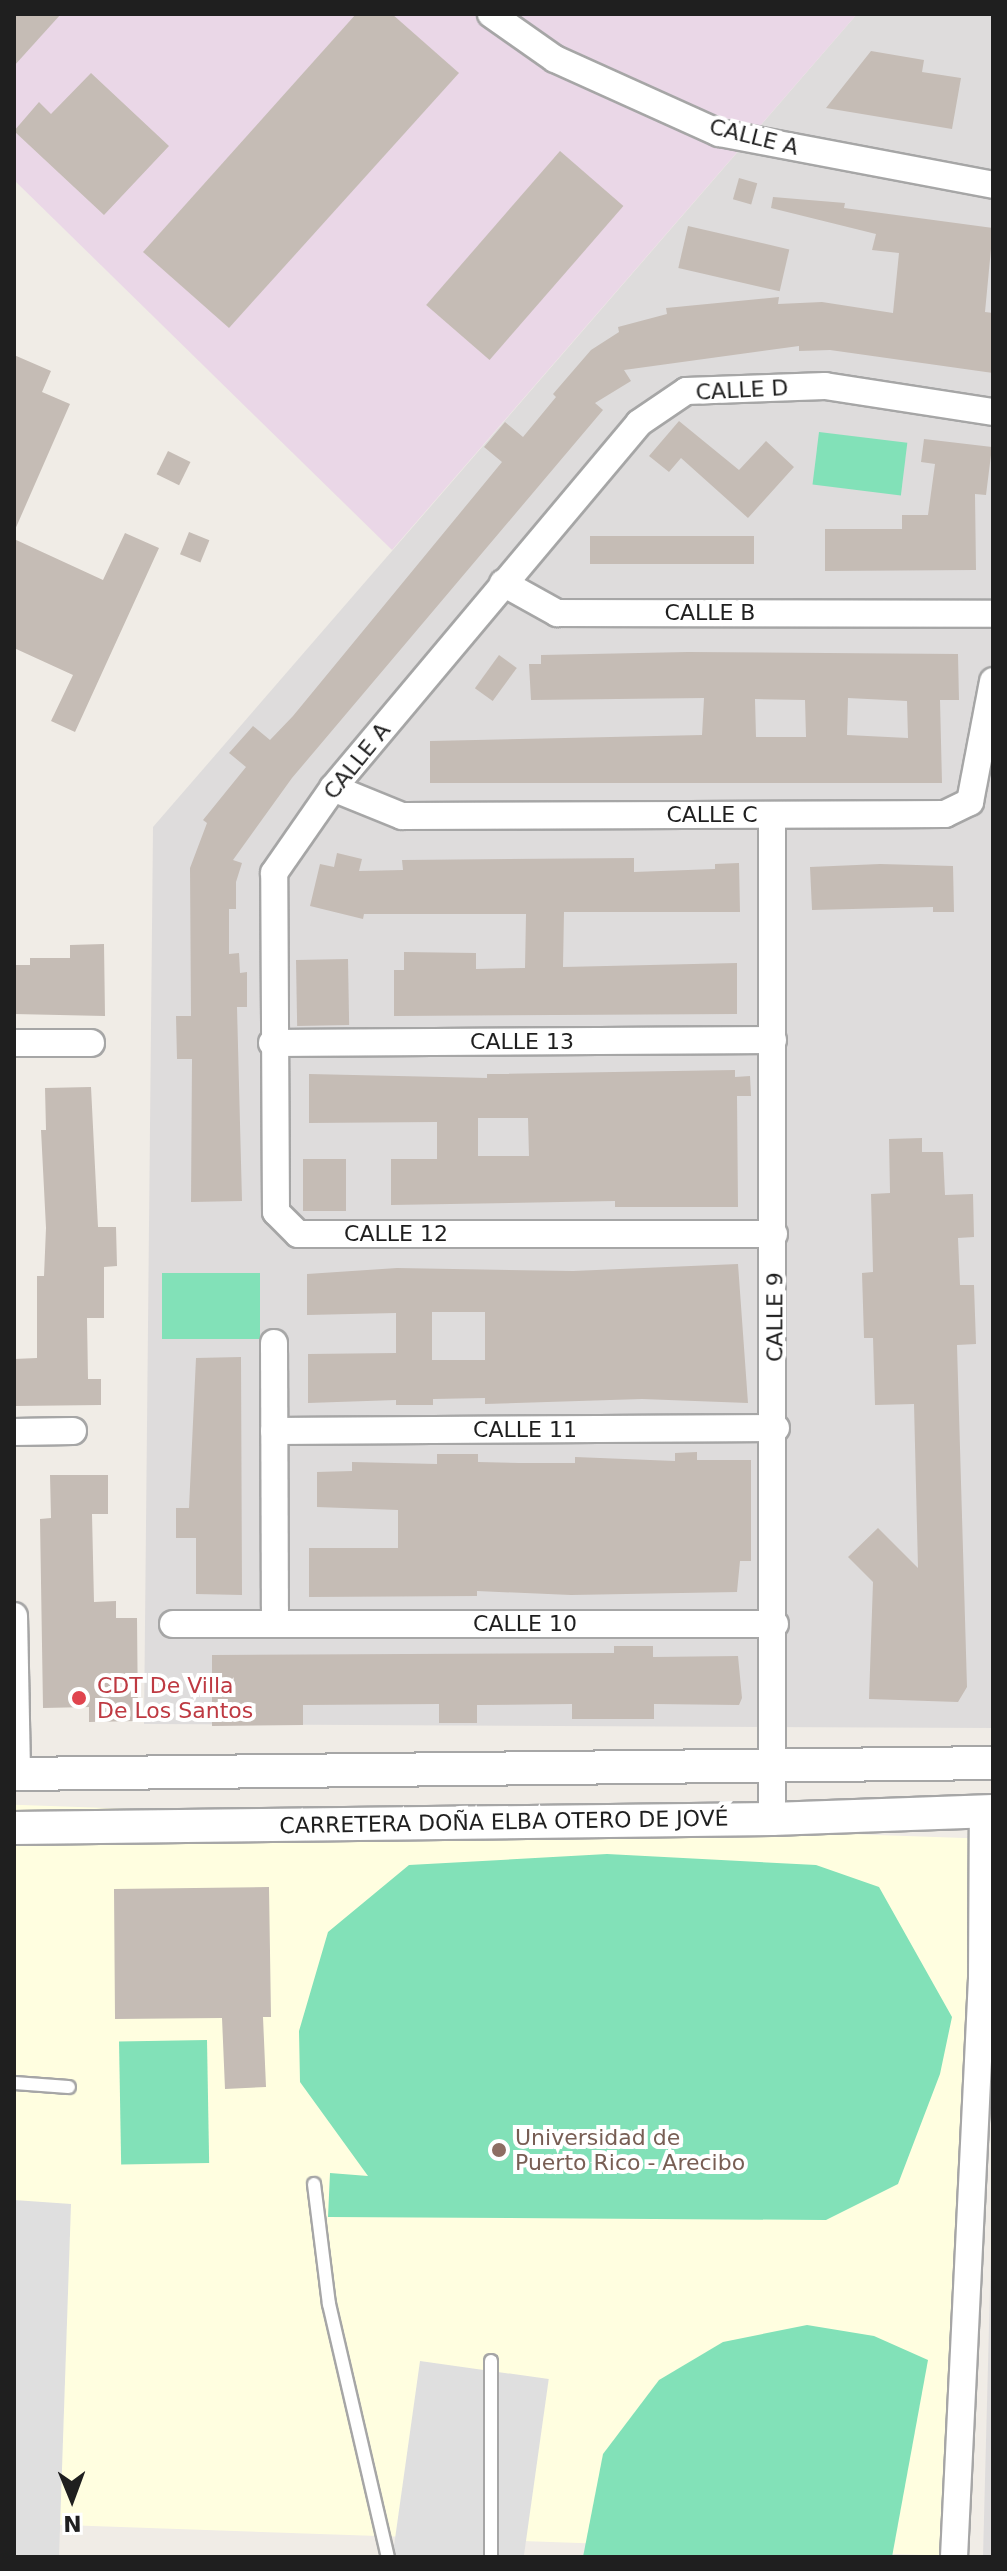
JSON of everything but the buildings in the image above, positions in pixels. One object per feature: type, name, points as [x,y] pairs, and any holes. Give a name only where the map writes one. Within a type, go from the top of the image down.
[{"type":"street","name":"CALLE A","points":[[491,14],[555,59],[719,133],[993,185]]},
{"type":"street","name":"CALLE D","points":[[503,583],[639,423],[686,391],[825,386],[993,412]]},
{"type":"street","name":"CALLE A","points":[[273,963],[274,873],[333,788],[503,583]]},
{"type":"street","name":"CALLE B","points":[[503,583],[557,613],[993,614]]},
{"type":"street","name":"CALLE C","points":[[333,788],[402,816],[945,814],[970,802],[993,681]]},
{"type":"street","name":"CALLE 9","points":[[772,815],[776,1428],[772,1819]]},
{"type":"street","name":"CALLE 12","points":[[273,963],[276,1212],[298,1234],[774,1234]]},
{"type":"street","name":"CALLE 13","points":[[272,1043],[773,1040]]},
{"type":"street","points":[[14,1043],[91,1043]]},
{"type":"street","points":[[274,1343],[275,1624]]},
{"type":"street","name":"CALLE 11","points":[[274,1431],[776,1428]]},
{"type":"street","points":[[14,1432],[73,1431]]},
{"type":"street","points":[[14,1616],[16,1774],[773,1768],[993,1763]]},
{"type":"street","name":"CALLE 10","points":[[173,1624],[775,1624]]},
{"type":"street","points":[[954,2557],[990,1805]]},
{"type":"street","name":"CARRETERA DOÑA ELBA OTERO DE JOVÉ","points":[[14,1828],[772,1819],[990,1805]]},
{"type":"lane","points":[[14,2083],[69,2087]]},
{"type":"lane","points":[[314,2184],[329,2304],[388,2557]]},
{"type":"lane","points":[[491,2361],[491,2557]]},
{"type":"shaded area","points":[[14,14],[857,14],[392,550],[14,180]]},
{"type":"shaded area","points":[[857,14],[993,14],[993,1728],[144,1724],[153,827]]},
{"type":"shaded area","name":"Universidad de Puerto Rico - Arecibo","points":[[15,1805],[993,1839],[968,2557],[14,2523]]},
{"type":"shaded area","points":[[993,2172],[993,2557],[983,2557]]},
{"type":"shaded area","points":[[14,2200],[71,2204],[59,2557],[14,2557]]},
{"type":"shaded area","points":[[420,2361],[549,2379],[524,2557],[393,2555]]},
{"type":"green space","points":[[819,432],[907,443],[901,495],[813,485]]},
{"type":"green space","points":[[162,1273],[260,1273],[260,1339],[162,1339]]},
{"type":"green space","points":[[607,1854],[816,1865],[879,1887],[952,2017],[940,2074],[898,2184],[826,2220],[328,2217],[330,2173],[368,2176],[300,2082],[299,2031],[328,1932],[409,1865]]},
{"type":"green space","points":[[207,2040],[209,2163],[121,2165],[119,2042]]},
{"type":"green space","points":[[807,2325],[874,2336],[928,2360],[892,2557],[583,2557],[603,2454],[659,2380],[723,2342]]},
{"type":"place","name":"CDT De Villa De Los Santos","points":[[79,1698]]},
{"type":"place","name":"Universidad de Puerto Rico - Arecibo","points":[[499,2150]]}]
